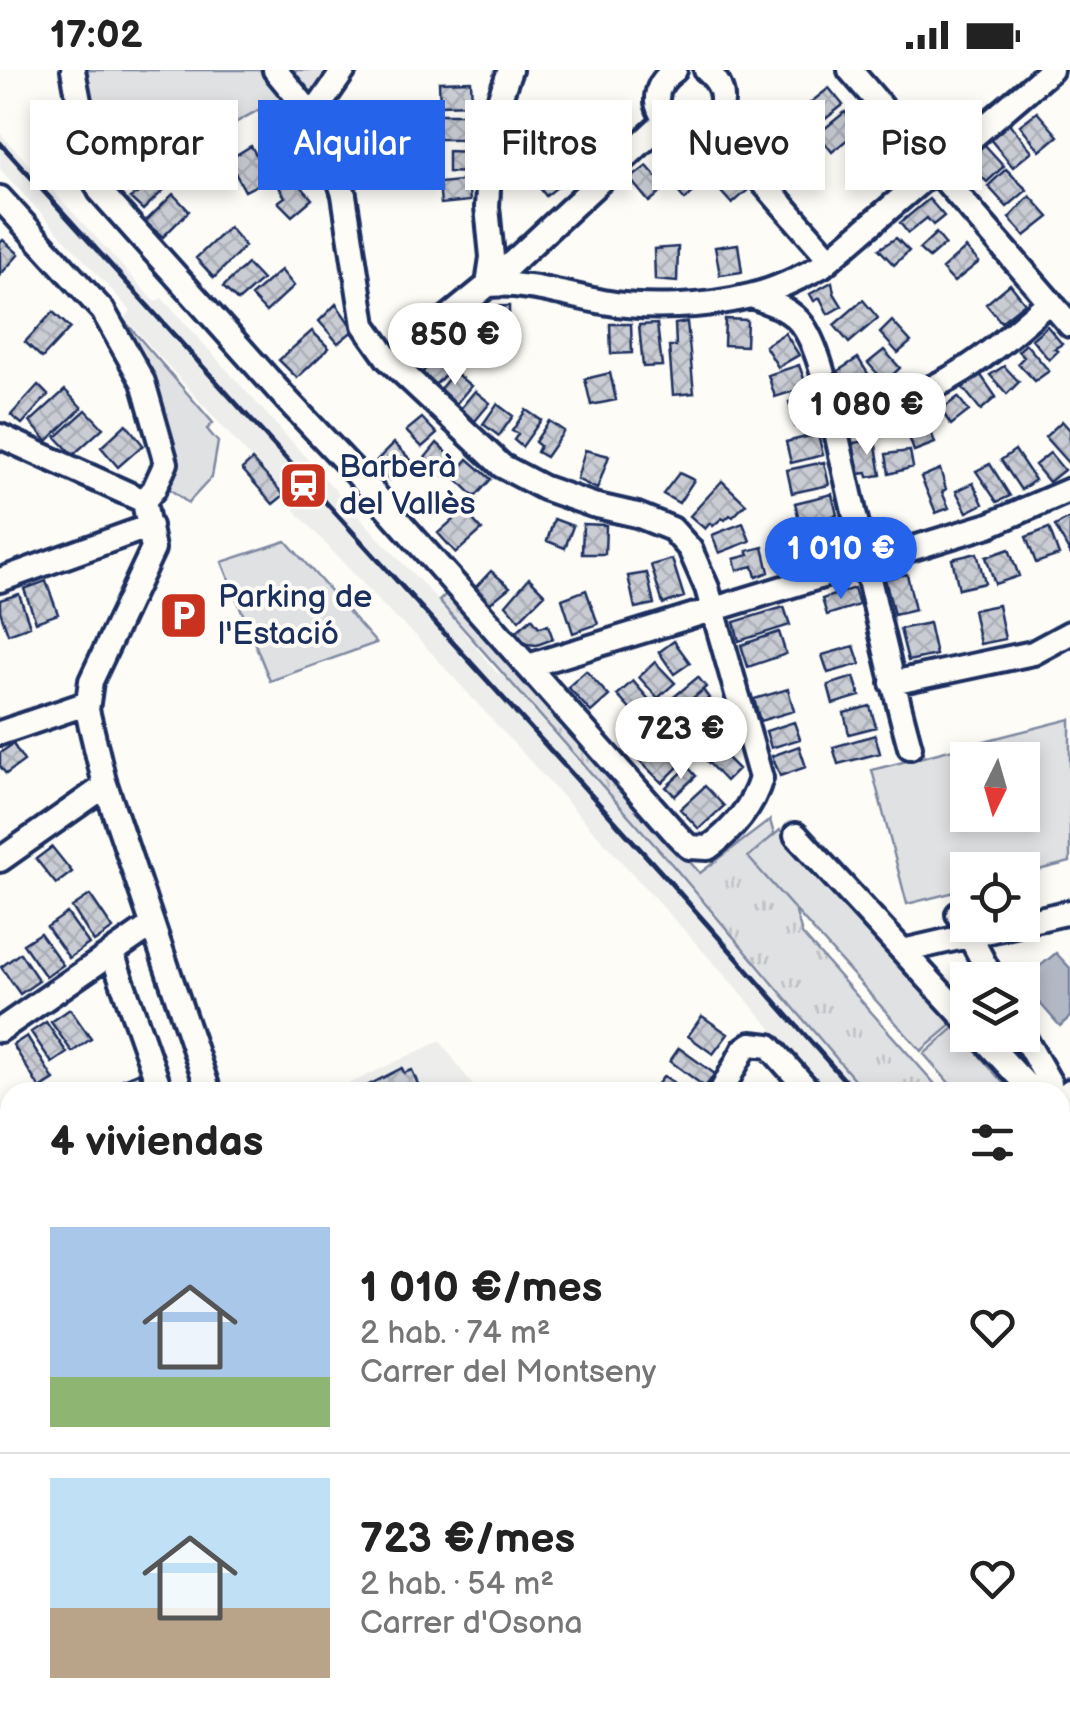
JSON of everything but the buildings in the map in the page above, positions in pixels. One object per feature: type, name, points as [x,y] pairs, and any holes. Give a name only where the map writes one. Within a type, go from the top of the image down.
[{"type":"street","points":[[73,70],[94,179],[100,191],[690,848],[702,850],[714,845],[746,810],[760,778],[707,588],[690,549],[672,529],[544,488],[502,466],[388,360],[364,325],[343,190]]},
{"type":"street","points":[[275,70],[300,100]]},
{"type":"street","points":[[323,100],[344,70]]},
{"type":"street","points":[[491,70],[492,100]]},
{"type":"street","points":[[499,100],[510,70]]},
{"type":"street","points":[[850,70],[876,100]]},
{"type":"street","points":[[982,130],[1051,70]]},
{"type":"street","points":[[657,100],[659,87],[670,71]]},
{"type":"street","points":[[714,72],[723,100]]},
{"type":"street","points":[[395,364],[488,285],[652,133]]},
{"type":"street","points":[[488,285],[492,257],[489,190]]},
{"type":"street","points":[[770,190],[830,259]]},
{"type":"street","points":[[488,285],[526,286],[607,303],[649,306],[702,304],[751,296],[794,281],[830,259],[912,190]]},
{"type":"street","points":[[953,190],[1070,324]]},
{"type":"street","points":[[3,207],[103,310],[143,382],[166,463],[154,490],[144,501]]},
{"type":"street","points":[[751,296],[786,309],[813,346],[910,747]]},
{"type":"street","points":[[833,422],[922,393],[960,373],[1050,301]]},
{"type":"street","points":[[0,436],[144,501]]},
{"type":"street","points":[[528,666],[989,525],[1070,490]]},
{"type":"street","points":[[144,501],[154,549],[91,681],[87,710],[106,786],[206,1082]]},
{"type":"street","points":[[0,580],[150,526]]},
{"type":"street","points":[[892,683],[1033,653],[1070,633]]},
{"type":"street","points":[[0,733],[88,703]]},
{"type":"street","points":[[0,860],[106,786]]},
{"type":"street","points":[[796,835],[851,902],[903,952],[950,1008]]},
{"type":"street","points":[[1040,919],[1070,912]]},
{"type":"street","points":[[0,1030],[152,925]]},
{"type":"street","points":[[903,952],[950,931]]},
{"type":"street","points":[[112,953],[157,1082]]},
{"type":"street","points":[[726,1082],[751,1044],[769,1046],[801,1082]]},
{"type":"street","points":[[990,1052],[1023,1082]]},
{"type":"street","points":[[1032,1052],[1049,1082]]},
{"type":"shaded area","points":[[0,133],[30,166],[30,190],[52,190],[155,302],[162,298],[439,601],[497,673],[505,676],[675,868],[857,1082],[818,1082],[414,634],[299,515],[125,318],[131,311],[0,169]]},
{"type":"shaded area","points":[[1056,953],[1070,968],[1070,1017],[1060,1026],[1040,1003],[1040,966]]},
{"type":"shaded area","points":[[440,1041],[471,1082],[352,1082]]},
{"type":"green space","points":[[67,70],[330,70],[317,89],[281,100],[258,100],[258,110],[238,121],[238,100],[73,100]]},
{"type":"green space","points":[[103,296],[213,423],[207,429],[218,442],[212,477],[188,503],[167,487],[176,472],[164,409]]},
{"type":"green space","points":[[286,541],[376,643],[270,681],[222,562]]},
{"type":"green space","points":[[446,594],[700,873],[770,820],[802,934],[933,1082],[857,1082],[675,868],[439,601]]},
{"type":"green space","points":[[1070,719],[1070,862],[1040,870],[1040,852],[950,852],[950,893],[907,904],[872,770],[950,750],[950,832],[1040,832],[1040,742],[981,742]]},
{"type":"green space","points":[[780,830],[950,1021],[950,1027],[921,1051],[748,857]]},
{"type":"green space","points":[[950,1031],[950,1052],[976,1052],[1002,1082],[948,1082],[924,1054]]},
{"type":"railway","points":[[0,143],[846,1082]]},
{"type":"place","name":"Barberà del Vallès","points":[[304,485]]},
{"type":"place","name":"Parking de l'Estació","points":[[183,615]]}]
